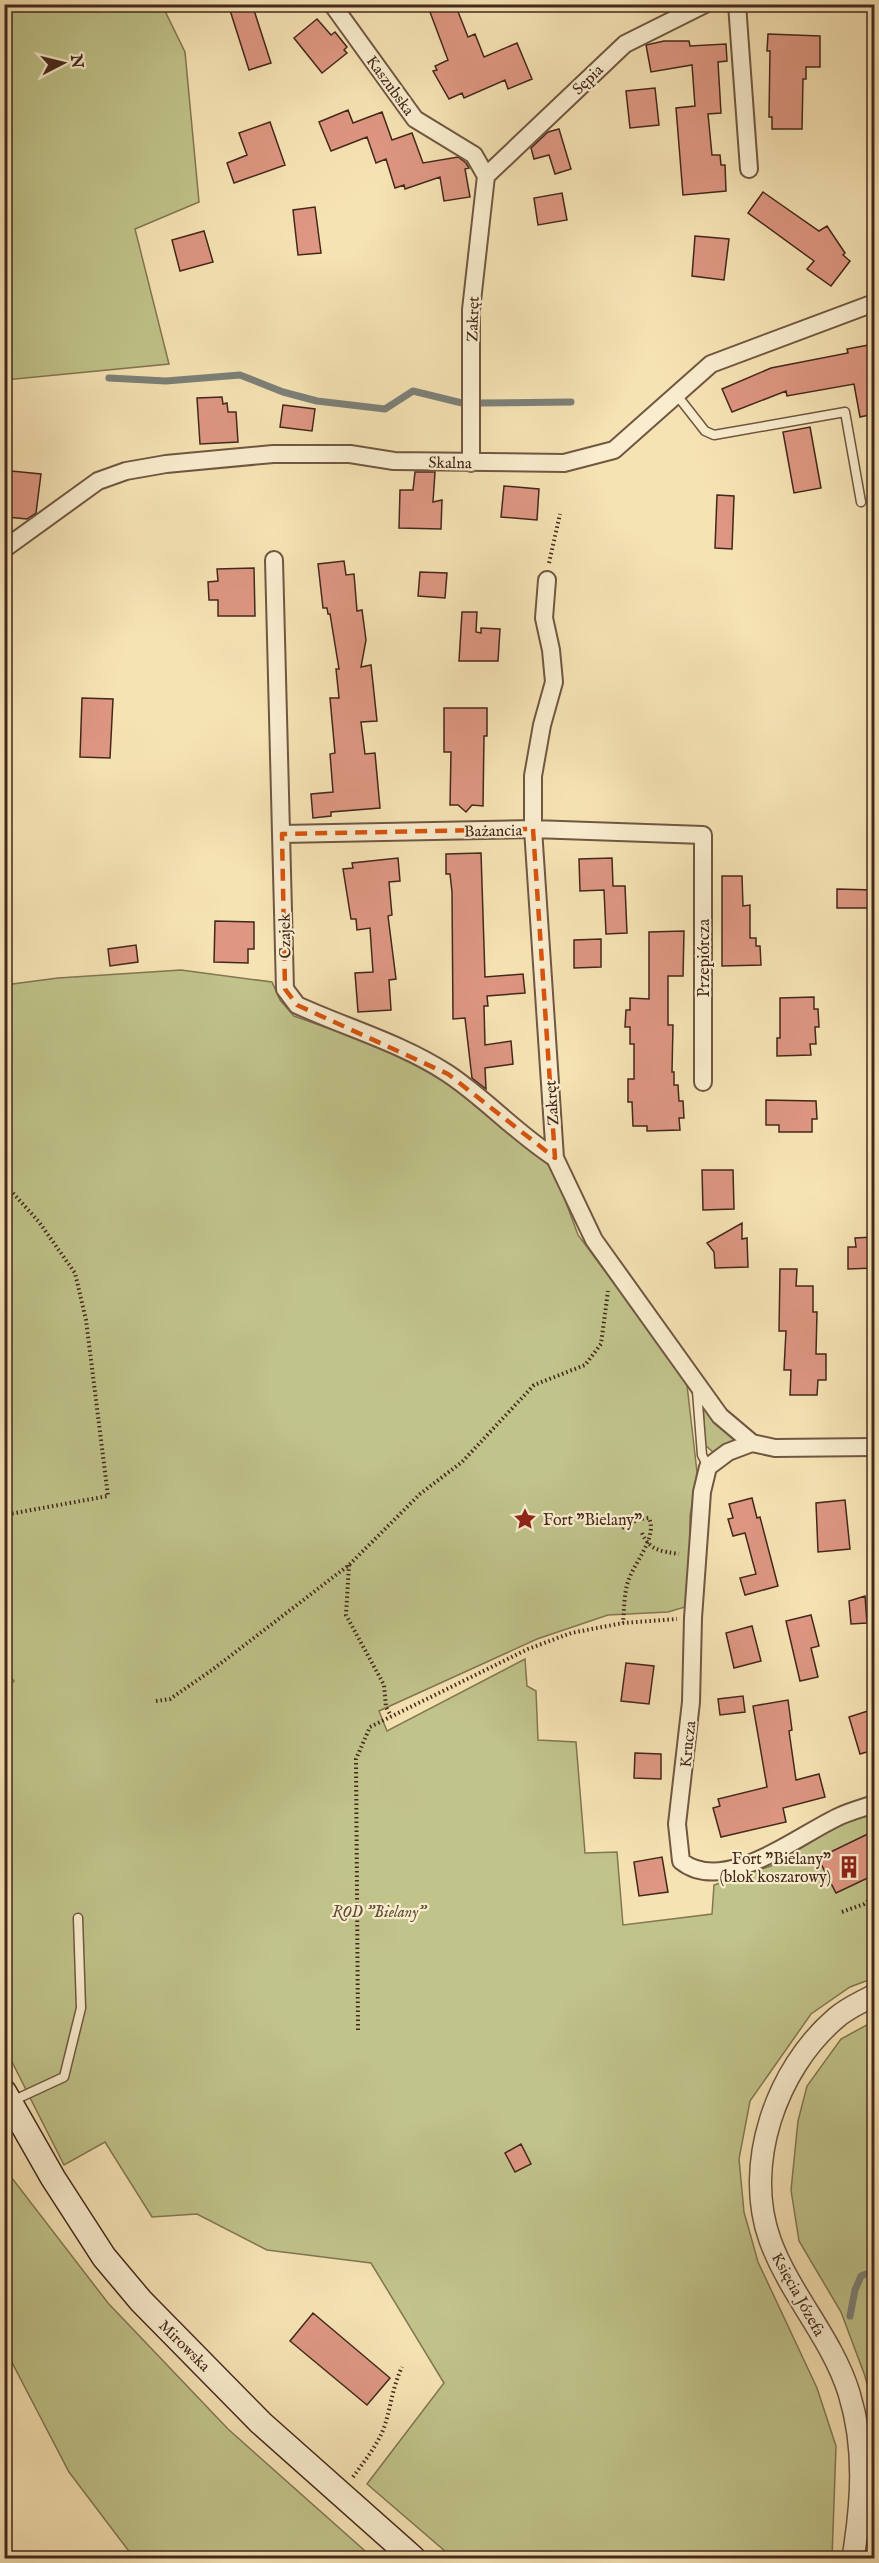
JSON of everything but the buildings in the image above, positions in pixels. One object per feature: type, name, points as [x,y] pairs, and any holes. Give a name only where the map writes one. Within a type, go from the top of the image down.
[{"type":"main road","name":"Mirowska","points":[[6,2100],[104,2257],[141,2301],[261,2423],[413,2559]]},
{"type":"street","name":"Kaszubska","points":[[332,4],[415,119],[474,155],[486,177]]},
{"type":"street","name":"Sępia","points":[[486,177],[625,44],[705,4]]},
{"type":"street","points":[[737,4],[749,169]]},
{"type":"street","name":"Zakręt","points":[[471,463],[471,310],[486,177]]},
{"type":"street","name":"Skalna","points":[[4,549],[98,481],[146,467],[273,454],[350,454],[394,461],[564,463],[615,450],[711,364],[874,303]]},
{"type":"street","name":"Czajek","points":[[274,560],[285,989],[297,1005],[415,1055],[448,1074],[535,1145],[555,1158]]},
{"type":"street","name":"Zakręt","points":[[547,580],[544,618],[551,650],[554,682],[542,725],[533,776],[532,829],[555,1158],[594,1240],[614,1269],[720,1416],[752,1443]]},
{"type":"street","name":"Bażancia","points":[[282,834],[532,829],[703,835]]},
{"type":"street","name":"Przepiórcza","points":[[703,835],[703,1082]]},
{"type":"street","points":[[708,1467],[728,1452],[752,1443],[775,1448],[874,1447]]},
{"type":"street","name":"Krucza","points":[[708,1467],[702,1492],[693,1618],[691,1702],[677,1824],[681,1861],[692,1870],[703,1873],[729,1870],[787,1847],[839,1816],[874,1804]]},
{"type":"street","name":"Księcia Józefa","points":[[854,2559],[860,2513],[861,2436],[849,2392],[835,2357],[789,2282],[770,2239],[763,2213],[760,2182],[768,2123],[790,2073],[837,2017],[874,1995]]},
{"type":"lane","points":[[676,393],[705,431],[714,435],[845,412],[861,502]]},
{"type":"lane","points":[[697,1384],[702,1455],[708,1467]]},
{"type":"lane","points":[[6,2100],[64,2077],[81,2008],[78,1918]]},
{"type":"lane","points":[[4,2548],[11,2559]]},
{"type":"path","points":[[547,580],[560,514]]},
{"type":"path","points":[[4,1184],[39,1222],[75,1273],[86,1320],[108,1496],[4,1515]]},
{"type":"path","points":[[156,1701],[170,1699],[212,1670],[349,1564],[420,1494],[462,1462],[534,1385],[585,1365],[601,1344],[614,1269]]},
{"type":"path","points":[[622,1528],[639,1519],[649,1518],[652,1525],[647,1544],[636,1560],[627,1585],[623,1623]]},
{"type":"path","points":[[642,1533],[647,1544],[655,1550],[680,1555],[698,1552]]},
{"type":"path","points":[[349,1564],[346,1615],[384,1685],[386,1707],[392,1716]]},
{"type":"path","points":[[357,2030],[356,1759],[370,1727],[528,1649],[571,1633],[623,1623],[693,1618]]},
{"type":"path","points":[[842,1912],[864,1904],[874,1896]]},
{"type":"path","points":[[358,2486],[350,2480],[376,2446],[385,2424],[393,2386],[402,2367]]},
{"type":"highlighted area","points":[[533,829],[555,1158],[448,1074],[297,1005],[285,989],[282,834]]},
{"type":"green space","points":[[5,4],[29,5],[46,12],[53,5],[162,5],[185,52],[199,202],[135,229],[169,364],[5,380]]},
{"type":"green space","name":"ROD \"Bielany\"","points":[[181,970],[272,982],[280,1000],[294,1016],[412,1058],[465,1092],[554,1170],[578,1235],[664,1350],[687,1385],[697,1472],[690,1516],[690,1579],[685,1607],[668,1612],[608,1615],[537,1639],[379,1711],[387,1731],[525,1659],[527,1686],[536,1691],[538,1740],[576,1742],[585,1853],[617,1852],[623,1925],[712,1914],[714,1885],[771,1866],[841,1824],[874,1814],[874,1978],[850,1987],[811,2014],[750,2101],[739,2159],[744,2212],[758,2262],[817,2388],[836,2446],[832,2558],[453,2558],[367,2484],[444,2383],[371,2263],[267,2250],[197,2214],[152,2217],[105,2142],[64,2165],[5,2048],[4,1691],[14,1681],[5,1671],[5,985],[58,978]]},
{"type":"green space","points":[[703,1404],[739,1438],[713,1452],[705,1445]]},
{"type":"green space","points":[[874,2021],[874,2412],[865,2376],[841,2312],[799,2241],[791,2190],[798,2121],[807,2086],[841,2039]]},
{"type":"green space","points":[[5,2165],[8,2173],[108,2303],[228,2429],[373,2558],[134,2558],[69,2472],[5,2349]]},
{"type":"waterway","points":[[109,378],[166,381],[240,375],[283,392],[317,401],[385,409],[413,391],[462,403]]},
{"type":"waterway","points":[[478,403],[571,402]]},
{"type":"waterway","points":[[850,2316],[855,2290],[861,2276],[874,2271]]},
{"type":"place","name":"Fort \"Bielany\"","points":[[525,1519]]},
{"type":"place","name":"Fort \"Bielany\" (blok koszarowy)","points":[[849,1867]]}]
